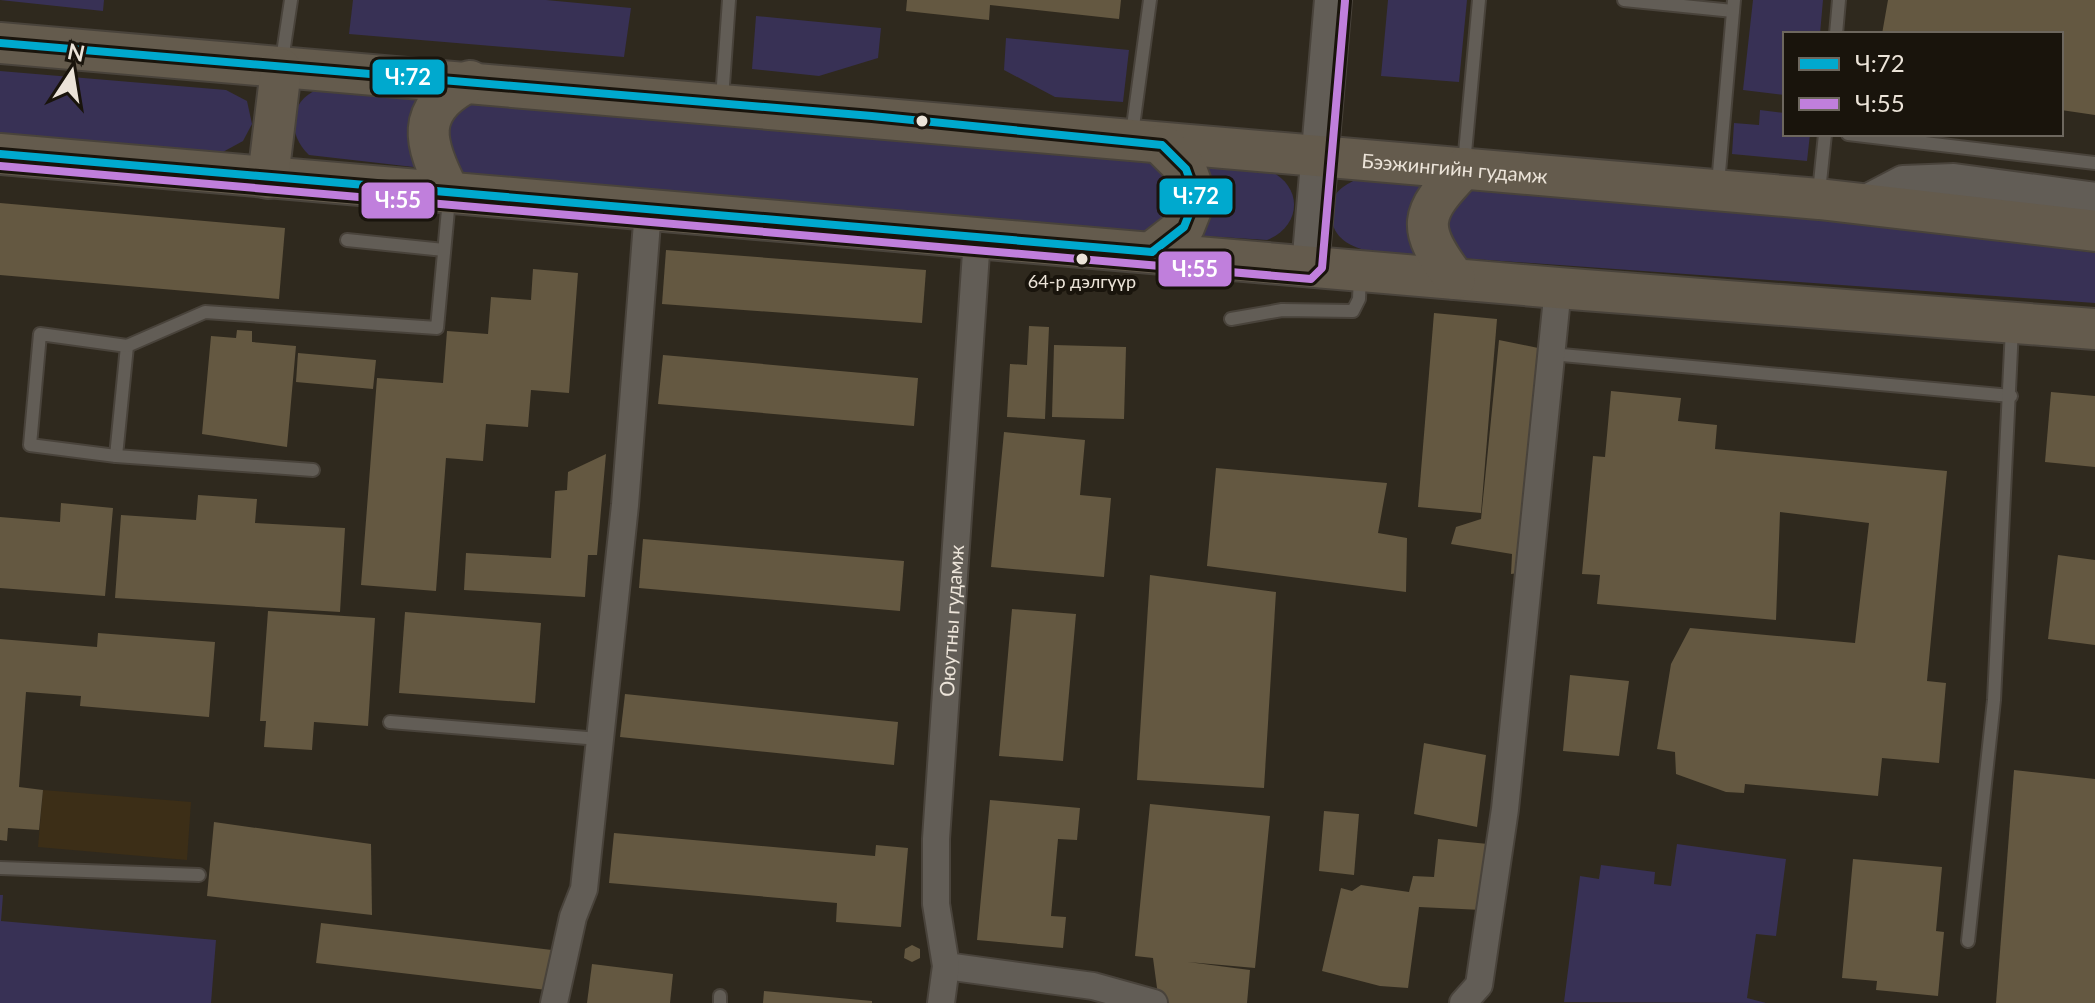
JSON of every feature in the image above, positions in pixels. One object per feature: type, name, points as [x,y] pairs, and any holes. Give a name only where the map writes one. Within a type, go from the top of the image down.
[{"type":"main road","points":[[1310,267],[1333,0]]},
{"type":"main road","name":"Бээжингийн гудамж","points":[[0,43],[281,69],[722,102],[1147,143],[1320,155],[1819,199],[2049,223],[2095,231]]},
{"type":"main road","points":[[268,178],[281,69]]},
{"type":"main road","points":[[449,192],[431,157],[427,133],[438,105],[470,81]]},
{"type":"main road","points":[[1147,143],[1186,169],[1196,197],[1184,227],[1152,252]]},
{"type":"main road","points":[[0,154],[1360,272],[2022,326],[2095,329]]},
{"type":"main road","points":[[1455,279],[1430,241],[1426,218],[1439,194],[1464,168]]},
{"type":"street","points":[[1861,204],[1903,182],[1954,180],[2095,199]]},
{"type":"street","points":[[554,1003],[573,917],[584,889],[625,505],[648,210]]},
{"type":"street","name":"Оюутны гудамж","points":[[941,1003],[946,966],[936,904],[936,839],[977,238]]},
{"type":"street","points":[[1463,1003],[1479,985],[1505,809],[1558,288]]},
{"type":"street","points":[[946,966],[1093,986],[1154,1003]]},
{"type":"lane","points":[[281,69],[291,0]]},
{"type":"lane","points":[[722,102],[729,0]]},
{"type":"lane","points":[[1147,143],[1150,0]]},
{"type":"lane","points":[[1464,168],[1479,0]]},
{"type":"lane","points":[[1624,0],[1734,5],[1718,190]]},
{"type":"lane","points":[[1836,32],[1839,0]]},
{"type":"lane","points":[[1819,199],[1825,136]]},
{"type":"lane","points":[[1865,136],[2095,163]]},
{"type":"lane","points":[[313,470],[116,456],[30,445],[40,334],[127,346],[205,312],[437,328],[449,192]]},
{"type":"lane","points":[[347,240],[444,250]]},
{"type":"lane","points":[[1231,319],[1282,310],[1353,311],[1359,299],[1360,272]]},
{"type":"lane","points":[[1968,941],[1994,700],[2011,396],[2022,326]]},
{"type":"lane","points":[[116,456],[127,346]]},
{"type":"lane","points":[[1551,354],[2011,396]]},
{"type":"lane","points":[[390,722],[599,739]]},
{"type":"lane","points":[[0,868],[199,875]]},
{"type":"shaded area","points":[[0,0],[104,0],[103,11]]},
{"type":"shaded area","points":[[353,0],[546,0],[631,8],[624,57],[349,34]]},
{"type":"shaded area","points":[[1388,0],[1467,0],[1459,82],[1381,76]]},
{"type":"shaded area","points":[[1753,0],[1823,0],[1820,32],[1783,32],[1783,95],[1743,90]]},
{"type":"shaded area","points":[[756,16],[881,28],[878,58],[819,76],[752,69]]},
{"type":"shaded area","points":[[1006,38],[1129,50],[1123,102],[1055,97],[1004,70]]},
{"type":"shaded area","points":[[0,71],[226,90],[247,101],[252,124],[243,141],[221,153],[0,133]]},
{"type":"shaded area","points":[[318,89],[434,99],[431,169],[309,155],[297,138],[294,119],[301,102]]},
{"type":"shaded area","points":[[468,100],[1157,160],[1189,199],[1150,232],[469,174],[457,170],[437,125]]},
{"type":"shaded area","points":[[1760,110],[1783,113],[1783,136],[1810,136],[1807,161],[1732,154],[1734,123],[1759,125]]},
{"type":"shaded area","points":[[1194,164],[1270,171],[1281,178],[1293,196],[1292,217],[1287,226],[1267,240],[1189,235]]},
{"type":"shaded area","points":[[1358,179],[1436,185],[1429,256],[1366,250],[1340,237],[1333,225],[1332,203],[1339,190]]},
{"type":"shaded area","points":[[1472,188],[1935,230],[2095,253],[2095,303],[1459,258],[1435,227]]},
{"type":"shaded area","points":[[43,790],[191,802],[187,860],[38,847]]},
{"type":"shaded area","points":[[1677,844],[1786,859],[1776,936],[1756,934],[1747,998],[1766,1003],[1564,1002],[1580,876],[1599,879],[1601,865],[1655,872],[1654,884],[1671,886]]},
{"type":"shaded area","points":[[0,895],[3,895],[1,921],[216,940],[211,1003],[0,1003]]},
{"type":"building","points":[[907,0],[1121,0],[1119,19],[990,5],[989,20],[906,11]]},
{"type":"building","points":[[1888,0],[2095,0],[2095,115],[2063,110],[2063,32],[1882,32]]},
{"type":"building","points":[[0,203],[285,228],[279,299],[0,275]]},
{"type":"building","points":[[666,250],[926,270],[922,323],[662,304]]},
{"type":"building","points":[[533,269],[578,273],[569,393],[531,390],[528,427],[486,424],[483,461],[446,458],[436,591],[361,585],[377,378],[443,383],[447,331],[488,334],[491,297],[531,300]]},
{"type":"building","points":[[1434,313],[1497,319],[1481,513],[1418,507]]},
{"type":"building","points":[[1029,326],[1049,327],[1045,419],[1007,417],[1010,364],[1027,365]]},
{"type":"building","points":[[237,330],[252,331],[252,342],[296,346],[287,447],[202,434],[211,336],[236,338]]},
{"type":"building","points":[[1499,340],[1543,349],[1519,573],[1511,574],[1512,554],[1451,544],[1456,527],[1481,519]]},
{"type":"building","points":[[1054,345],[1126,347],[1124,419],[1052,417]]},
{"type":"building","points":[[298,353],[376,360],[373,389],[296,382]]},
{"type":"building","points":[[663,355],[918,378],[914,426],[658,404]]},
{"type":"building","points":[[1611,391],[1681,398],[1678,421],[1717,425],[1715,449],[1947,471],[1927,681],[1946,683],[1939,763],[1882,758],[1878,796],[1745,784],[1744,793],[1726,792],[1676,774],[1675,752],[1657,749],[1671,664],[1690,628],[1855,643],[1869,523],[1780,512],[1776,620],[1597,604],[1600,575],[1582,574],[1593,456],[1605,457]]},
{"type":"building","points":[[2051,392],[2095,396],[2095,467],[2045,462]]},
{"type":"building","points":[[1004,432],[1085,440],[1080,495],[1111,498],[1104,577],[991,567]]},
{"type":"building","points":[[606,454],[597,555],[588,555],[585,597],[464,590],[466,553],[551,558],[555,491],[567,490],[568,472]]},
{"type":"building","points":[[1216,468],[1387,483],[1378,533],[1407,538],[1406,592],[1207,566]]},
{"type":"building","points":[[198,495],[257,499],[255,523],[345,528],[340,612],[115,598],[121,515],[196,520]]},
{"type":"building","points":[[61,503],[113,508],[105,596],[0,588],[0,517],[60,522]]},
{"type":"building","points":[[643,539],[904,561],[900,611],[639,588]]},
{"type":"building","points":[[2058,555],[2095,560],[2095,645],[2048,639]]},
{"type":"building","points":[[1150,575],[1276,592],[1264,788],[1137,780]]},
{"type":"building","points":[[1012,609],[1076,614],[1063,761],[999,756]]},
{"type":"building","points":[[268,611],[375,618],[368,726],[314,722],[312,750],[264,747],[266,721],[260,721]]},
{"type":"building","points":[[405,612],[541,623],[535,703],[399,693]]},
{"type":"building","points":[[98,633],[215,642],[209,717],[80,706],[81,696],[26,692],[19,787],[43,790],[39,830],[8,828],[7,841],[0,840],[0,639],[97,647]]},
{"type":"building","points":[[1570,675],[1629,681],[1619,756],[1563,751]]},
{"type":"building","points":[[625,694],[898,722],[894,765],[620,737]]},
{"type":"building","points":[[1424,743],[1486,755],[1477,827],[1414,814]]},
{"type":"building","points":[[2014,770],[2095,779],[2095,1003],[1996,1003]]},
{"type":"building","points":[[990,800],[1080,808],[1077,840],[1058,839],[1051,916],[1066,917],[1063,948],[977,940]]},
{"type":"building","points":[[1150,804],[1270,816],[1255,968],[1188,962],[1250,970],[1247,1003],[1159,1003],[1153,958],[1135,956]]},
{"type":"building","points":[[1324,811],[1359,814],[1354,875],[1319,871]]},
{"type":"building","points":[[214,822],[371,844],[372,915],[207,896]]},
{"type":"building","points":[[614,833],[875,856],[876,845],[908,848],[901,927],[836,922],[837,903],[609,883]]},
{"type":"building","points":[[1438,839],[1488,844],[1482,910],[1419,907],[1408,988],[1380,986],[1322,971],[1341,888],[1352,891],[1361,885],[1409,892],[1413,876],[1434,877]]},
{"type":"building","points":[[1853,859],[1942,867],[1936,931],[1944,932],[1938,996],[1876,990],[1877,981],[1842,978]]},
{"type":"building","points":[[321,923],[552,950],[547,990],[316,963]]},
{"type":"building","points":[[912,945],[920,949],[920,958],[912,962],[904,958],[905,949]]},
{"type":"building","points":[[592,964],[673,974],[670,1003],[587,1003]]},
{"type":"building","points":[[764,991],[872,1001],[872,1003],[763,1003]]},
{"type":"transit line","name":"Ч:55","points":[[0,166],[1311,279],[1322,268],[1345,1]]},
{"type":"transit line","name":"Ч:72","points":[[0,43],[872,116],[1162,145],[1186,169],[1196,197],[1184,227],[1152,252],[0,154]]},
{"type":"place","name":"64-р дэлгүүр","points":[[1082,259]]}]
